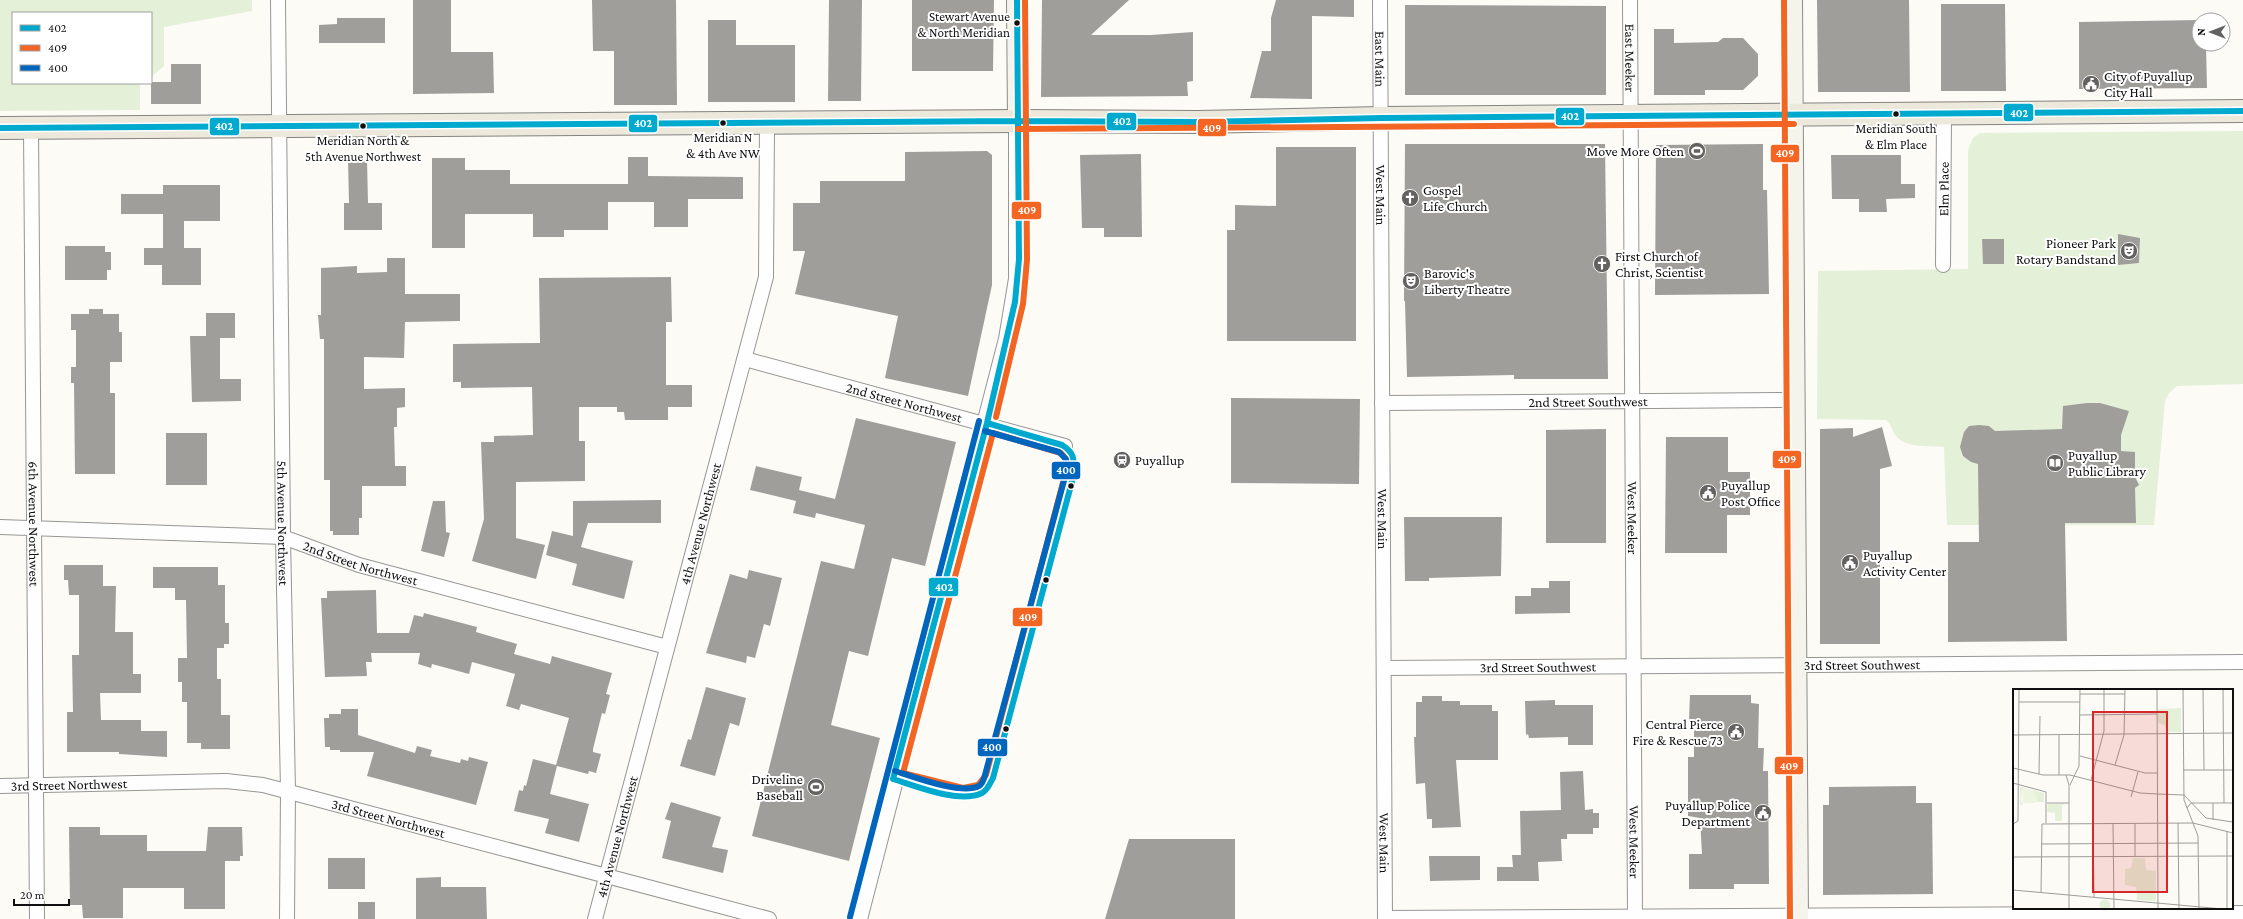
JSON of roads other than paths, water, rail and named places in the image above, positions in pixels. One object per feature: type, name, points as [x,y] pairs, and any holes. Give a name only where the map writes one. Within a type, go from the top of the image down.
[{"type":"main road","points":[[1017,0],[1018,121]]},
{"type":"main road","points":[[1792,0],[1794,116],[1798,917]]},
{"type":"main road","points":[[0,128],[1018,121],[1204,122],[1381,118],[1794,116],[2243,111]]},
{"type":"street","name":"5th Avenue Northwest","points":[[278,0],[283,537],[288,792],[287,919]]},
{"type":"street","name":"East Main","points":[[1380,0],[1381,118]]},
{"type":"street","name":"East Meeker","points":[[1630,0],[1630,116]]},
{"type":"street","name":"Elm Place","points":[[1943,265],[1944,114]]},
{"type":"street","name":"West Meeker","points":[[1630,116],[1635,918]]},
{"type":"street","name":"West Main","points":[[1381,118],[1385,919]]},
{"type":"street","points":[[858,919],[1008,339],[1018,279],[1018,121]]},
{"type":"street","name":"4th Avenue Northwest","points":[[595,919],[766,277],[767,123]]},
{"type":"street","name":"6th Avenue Northwest","points":[[31,128],[36,919]]},
{"type":"street","name":"2nd Street Northwest","points":[[745,359],[987,423],[1065,446]]},
{"type":"street","name":"2nd Street Southwest","points":[[1382,403],[1795,400]]},
{"type":"street","name":"2nd Street Northwest","points":[[0,527],[283,537],[359,565],[667,647]]},
{"type":"street","name":"3rd Street Southwest","points":[[1384,668],[2243,662]]},
{"type":"street","name":"3rd Street Northwest","points":[[0,786],[226,781],[263,785],[769,919]]},
{"type":"street","points":[[1385,919],[2243,913]]},
{"type":"place","name":"Stewart Avenue & North Meridian","points":[[1017,23]]},
{"type":"place","name":"City of Puyallup City Hall","points":[[2091,84]]},
{"type":"place","name":"Meridian South & Elm Place","points":[[1896,114]]},
{"type":"place","name":"Meridian N & 4th Ave NW","points":[[723,123]]},
{"type":"place","name":"Meridian North & 5th Avenue Northwest","points":[[363,126]]},
{"type":"place","name":"Move More Often","points":[[1697,151]]},
{"type":"place","name":"Gospel Life Church","points":[[1410,198]]},
{"type":"place","name":"Pioneer Park Rotary Bandstand","points":[[2129,251]]},
{"type":"place","name":"First Church of Christ, Scientist","points":[[1602,264]]},
{"type":"place","name":"Barovic's Liberty Theatre","points":[[1411,281]]},
{"type":"place","name":"Puyallup","points":[[1122,460]]},
{"type":"place","name":"Puyallup Public Library","points":[[2055,463]]},
{"type":"place","name":"Puyallup Post Office","points":[[1708,493]]},
{"type":"place","name":"Puyallup Activity Center","points":[[1850,563]]},
{"type":"place","name":"Central Pierce Fire & Rescue 73","points":[[1736,732]]},
{"type":"place","name":"Driveline Baseball","points":[[816,787]]},
{"type":"place","name":"Puyallup Police Department","points":[[1763,813]]}]
